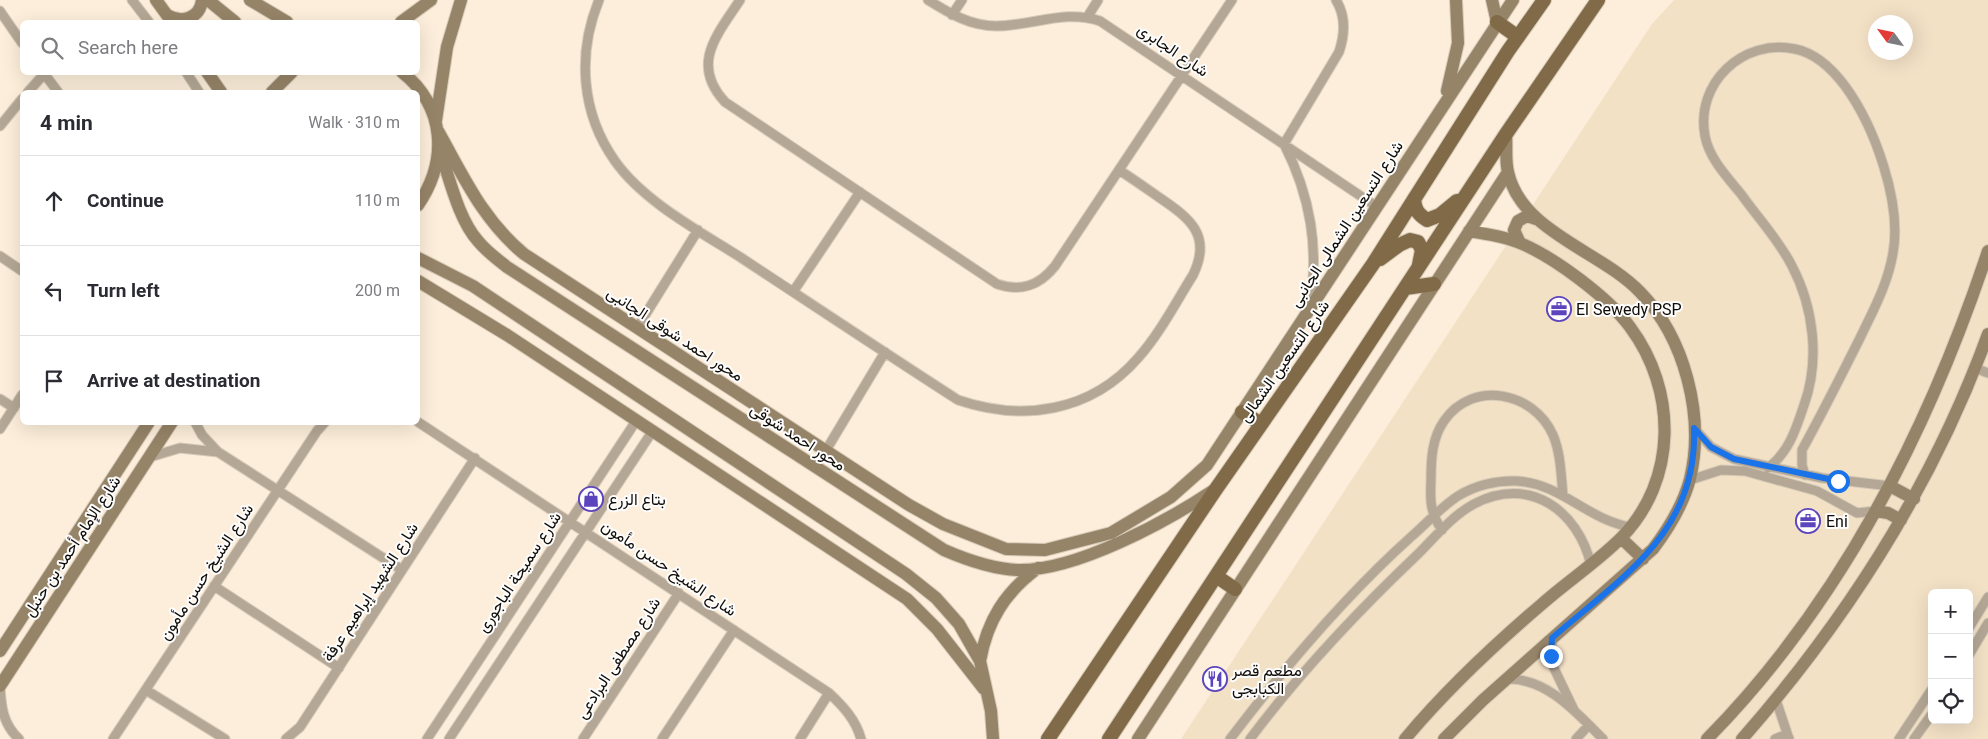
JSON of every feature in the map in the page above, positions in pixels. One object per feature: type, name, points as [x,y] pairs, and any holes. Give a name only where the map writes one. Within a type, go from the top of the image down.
[{"type":"main road","name":"شارع التسعين الشمالى","points":[[1048,739],[1260,424],[1373,264],[1518,37],[1544,0]]},
{"type":"main road","points":[[1109,739],[1506,134],[1598,0]]},
{"type":"main road","points":[[1497,22],[1518,37]]},
{"type":"main road","points":[[1414,199],[1415,208],[1427,220],[1440,215],[1467,193]]},
{"type":"main road","points":[[1373,264],[1399,245],[1410,240],[1418,242],[1422,250],[1419,268]]},
{"type":"main road","points":[[1406,288],[1434,284]]},
{"type":"main road","points":[[1242,412],[1260,424]]},
{"type":"main road","points":[[1216,576],[1236,589]]},
{"type":"street","points":[[132,0],[147,20]]},
{"type":"street","points":[[156,0],[170,19],[178,20],[190,18],[199,10],[202,0]]},
{"type":"street","points":[[208,0],[233,20]]},
{"type":"street","points":[[250,0],[284,20]]},
{"type":"street","points":[[405,20],[431,0]]},
{"type":"street","points":[[420,202],[428,190],[436,169],[439,148],[437,127],[447,47],[462,0]]},
{"type":"street","points":[[599,0],[587,38],[584,65],[588,101],[598,133],[615,162],[637,187],[698,230],[958,400],[1002,412],[1053,409],[1081,400],[1120,376],[1139,358],[1199,263],[1201,249],[1198,235],[1192,223],[1182,213],[1119,170]]},
{"type":"street","points":[[740,0],[712,42],[708,54],[708,73],[716,93],[725,102],[997,284],[1018,288],[1035,284],[1046,277],[1232,0]]},
{"type":"street","name":"شارع الجابرى","points":[[928,0],[952,15],[973,23],[996,26],[1073,15],[1088,16],[1112,27],[1377,207]]},
{"type":"street","points":[[952,15],[962,0]]},
{"type":"street","points":[[1088,16],[1098,0]]},
{"type":"street","points":[[1309,310],[1314,282],[1313,225],[1304,188],[1284,144],[1339,52],[1344,24],[1336,0]]},
{"type":"street","points":[[1442,106],[1452,77],[1458,43],[1456,0]]},
{"type":"street","points":[[1492,0],[1497,22]]},
{"type":"street","name":"شارع التسعين الشمالى الجانبى","points":[[1207,465],[1513,0]]},
{"type":"street","points":[[0,11],[20,40]]},
{"type":"street","points":[[1768,468],[1782,456],[1787,448],[1807,397],[1812,368],[1810,317],[1803,291],[1792,266],[1778,243],[1713,157],[1705,137],[1704,115],[1708,94],[1719,75],[1732,62],[1749,53],[1775,46],[1796,49],[1816,58],[1846,87],[1860,110],[1880,154],[1896,227],[1890,271],[1876,305],[1802,450],[1802,465],[1805,475]]},
{"type":"street","points":[[30,90],[42,75]]},
{"type":"street","points":[[45,75],[57,90]]},
{"type":"street","points":[[188,75],[198,90]]},
{"type":"street","points":[[209,75],[220,90]]},
{"type":"street","points":[[274,90],[289,75]]},
{"type":"street","name":"محور احمد شوقى الجانبى","points":[[405,75],[419,90]]},
{"type":"street","name":"محور احمد شوقى الجانبى","points":[[420,91],[437,127],[487,217],[504,237],[524,254],[825,452],[943,524],[1006,548],[1045,550],[1112,532],[1171,497],[1207,465]]},
{"type":"street","points":[[0,126],[20,101]]},
{"type":"street","points":[[1506,134],[1508,172],[1515,191],[1536,219]]},
{"type":"street","name":"محور احمد شوقى","points":[[439,148],[467,226],[477,241],[507,267],[944,550],[968,560],[992,566],[1018,570],[1038,568],[1090,555],[1126,540],[1216,489]]},
{"type":"street","points":[[1138,739],[1508,172]]},
{"type":"street","points":[[792,292],[860,192]]},
{"type":"street","points":[[1444,739],[1552,638],[1642,559],[1670,526],[1690,480],[1694,428],[1687,378],[1677,348],[1661,318],[1640,292],[1614,270],[1536,219],[1527,216],[1518,221],[1514,230],[1520,243]]},
{"type":"street","points":[[637,328],[698,230]]},
{"type":"street","points":[[1405,739],[1422,718],[1496,645],[1621,538],[1651,495],[1659,474],[1664,451],[1663,405],[1657,374],[1644,346],[1625,320],[1607,302],[1555,261],[1520,243],[1468,231]]},
{"type":"street","points":[[1707,739],[1761,678],[1798,630],[1823,595],[1876,511],[1924,415],[1958,334],[1988,251]]},
{"type":"street","points":[[0,256],[20,271]]},
{"type":"street","points":[[420,259],[473,286],[906,574],[936,598],[959,624],[980,661],[991,711],[993,739]]},
{"type":"street","points":[[420,282],[500,330],[907,599],[937,629],[987,692]]},
{"type":"street","points":[[1742,739],[1818,647],[1861,586],[1914,499],[1951,425],[1976,368],[1988,334]]},
{"type":"street","points":[[825,452],[885,352]]},
{"type":"street","points":[[1976,368],[1988,373]]},
{"type":"street","points":[[1442,530],[1433,517],[1431,475],[1436,436],[1443,422],[1454,409],[1468,400],[1484,396],[1502,395],[1520,400],[1542,418],[1552,433],[1557,448],[1563,495]]},
{"type":"street","points":[[0,429],[20,398]]},
{"type":"street","points":[[0,399],[14,408]]},
{"type":"street","name":"شارع سميحة الباجورى","points":[[427,739],[636,421]]},
{"type":"street","name":"شارع الشيخ حسن مأمون","points":[[420,423],[829,692],[849,714],[861,739]]},
{"type":"street","name":"شارع الإمام أحمد بن حنبل","points":[[0,651],[147,425]]},
{"type":"street","name":"شارع الإمام أحمد بن حنبل","points":[[0,686],[170,425]]},
{"type":"street","points":[[197,425],[202,435],[218,452],[402,570]]},
{"type":"street","name":"شارع الشيخ حسن مأمون","points":[[113,739],[316,431],[322,425]]},
{"type":"street","points":[[1694,428],[1711,447],[1722,454],[1768,468],[1872,486],[1890,486],[1914,499]]},
{"type":"street","name":"شارع سميحة الباجورى","points":[[449,739],[652,432]]},
{"type":"street","points":[[127,456],[147,462],[180,448],[218,452]]},
{"type":"street","name":"شارع الشهيد إبراهيم عرفة","points":[[286,739],[300,727],[475,458]]},
{"type":"street","points":[[1690,480],[1721,470],[1745,471],[1817,491],[1857,513],[1876,511],[1888,513],[1901,520]]},
{"type":"street","points":[[1230,739],[1312,638],[1389,557],[1458,496],[1475,487],[1495,482],[1515,480],[1535,483],[1563,495],[1596,517],[1630,527]]},
{"type":"street","points":[[1250,739],[1324,648],[1379,590],[1442,530],[1474,504],[1492,496],[1512,494],[1529,495],[1548,502],[1564,513],[1577,528],[1586,545],[1591,564]]},
{"type":"street","points":[[1621,538],[1642,559]]},
{"type":"street","points":[[980,661],[986,634],[998,608],[1023,579],[1038,568]]},
{"type":"street","points":[[214,586],[339,668]]},
{"type":"street","name":"شارع مصطفى البرادعى","points":[[583,739],[679,593]]},
{"type":"street","points":[[1973,621],[1988,597]]},
{"type":"street","points":[[1973,648],[1988,623]]},
{"type":"street","points":[[662,739],[734,630]]},
{"type":"street","points":[[1552,638],[1552,664],[1574,710]]},
{"type":"street","points":[[1507,679],[1523,680],[1538,684],[1574,710],[1603,739]]},
{"type":"street","points":[[0,686],[4,718],[19,739]]},
{"type":"street","points":[[146,690],[225,739]]},
{"type":"street","points":[[800,739],[829,692]]},
{"type":"street","points":[[1899,739],[1928,695]]},
{"type":"street","points":[[1776,700],[1789,738]]},
{"type":"street","points":[[1914,739],[1928,720]]},
{"type":"street","points":[[1576,739],[1589,725]]},
{"type":"street","points":[[1775,739],[1782,736],[1789,738]]},
{"type":"shaded area","points":[[1674,0],[1988,0],[1988,739],[1181,739],[1652,24]]},
{"type":"place","name":"El Sewedy PSP","points":[[1559,309]]},
{"type":"place","name":"بتاع الزرع","points":[[591,499]]},
{"type":"place","name":"Eni","points":[[1808,521]]},
{"type":"place","name":"مطعم قصر الكبابجى","points":[[1215,679]]},
{"type":"route","points":[[1551,656],[1552,638],[1653,549],[1670,526],[1683,500],[1690,480],[1694,428],[1711,447],[1734,459],[1768,468],[1838,481]]}]
